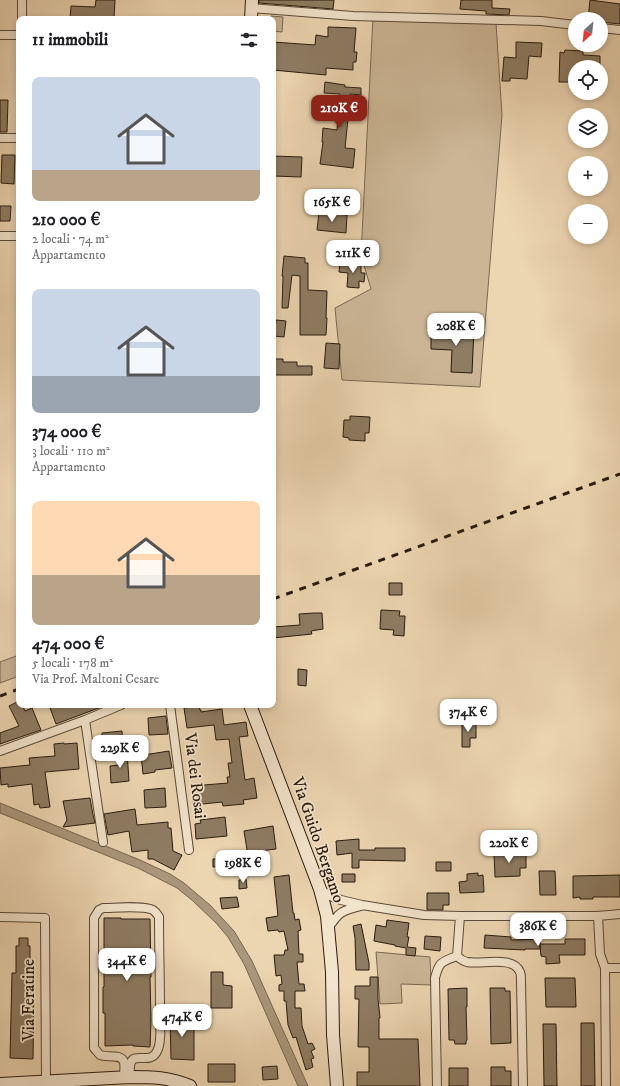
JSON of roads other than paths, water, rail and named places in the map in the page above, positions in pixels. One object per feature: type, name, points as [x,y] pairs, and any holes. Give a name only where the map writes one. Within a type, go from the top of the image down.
[{"type":"main road","name":"Via Guido Bergamo","points":[[251,708],[320,889],[327,916],[332,972],[333,1035],[337,1086]]},
{"type":"main road","points":[[0,1084],[46,1082],[62,1084],[127,1078],[164,1078],[190,1086]]},
{"type":"street","points":[[22,0],[22,16]]},
{"type":"street","points":[[252,9],[353,16],[541,21],[568,24]]},
{"type":"street","points":[[608,29],[620,30]]},
{"type":"street","points":[[0,35],[16,35]]},
{"type":"street","points":[[0,138],[16,138]]},
{"type":"street","points":[[0,236],[16,236]]},
{"type":"street","points":[[0,750],[86,720],[114,708]]},
{"type":"street","name":"Via dei Rosai","points":[[170,708],[189,850]]},
{"type":"street","points":[[86,720],[103,842]]},
{"type":"street","points":[[320,889],[330,896],[362,905],[424,915],[598,916],[620,914]]},
{"type":"street","points":[[328,930],[335,917],[344,910],[362,905]]},
{"type":"street","points":[[142,907],[151,909],[159,917],[160,1045],[155,1055],[150,1058],[138,1058],[132,1060],[127,1078],[123,1059],[119,1057],[104,1056],[99,1054],[94,1048],[94,918],[102,908],[142,907]]},
{"type":"street","points":[[457,956],[460,916]]},
{"type":"street","points":[[598,916],[600,954],[605,968],[606,1086]]},
{"type":"street","name":"Via Feratine","points":[[0,917],[45,918],[46,1082]]},
{"type":"street","points":[[437,1086],[435,978],[438,966],[444,961],[457,956]]},
{"type":"street","points":[[457,956],[467,962],[510,963],[520,972],[523,1086]]},
{"type":"street","points":[[605,968],[620,968]]},
{"type":"railway","points":[[276,598],[620,474]]},
{"type":"railway","points":[[0,696],[16,690]]}]
